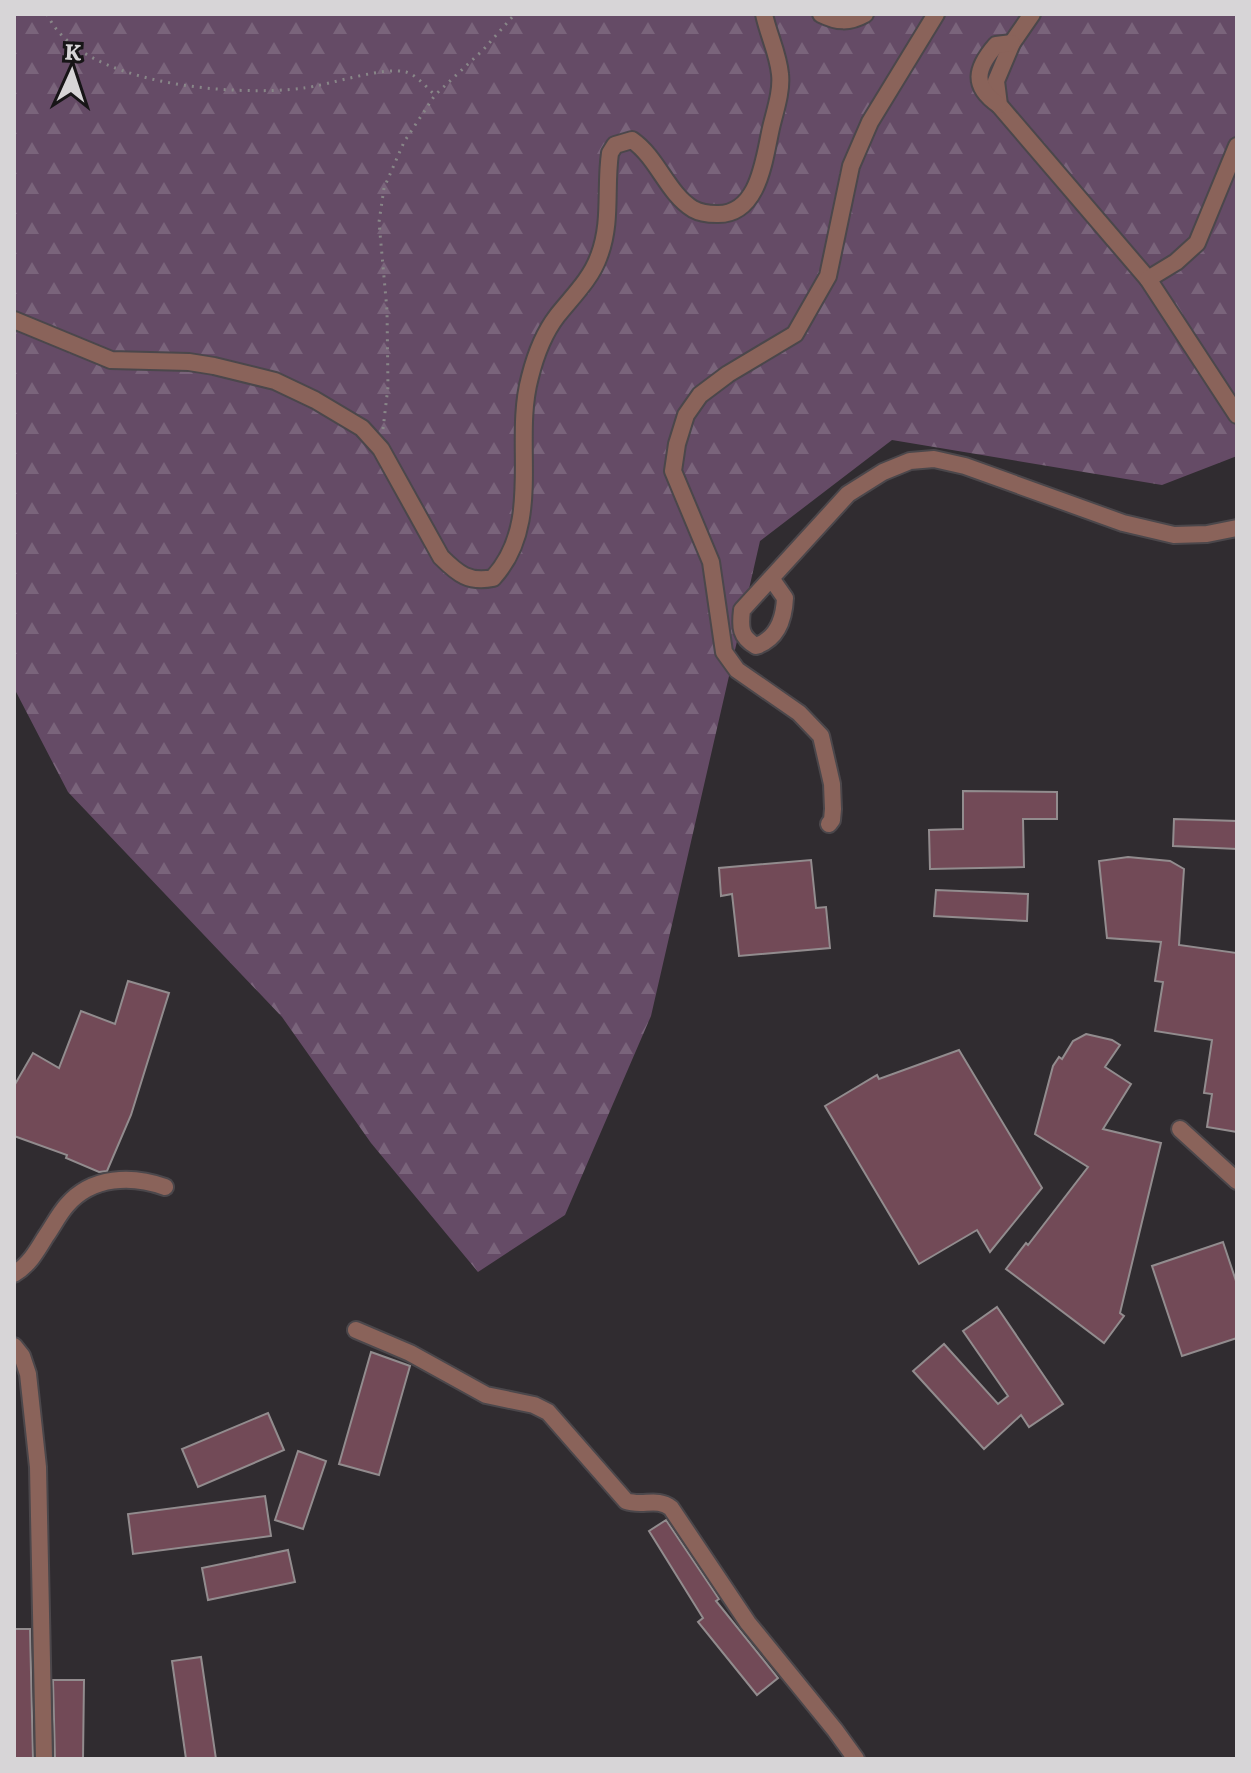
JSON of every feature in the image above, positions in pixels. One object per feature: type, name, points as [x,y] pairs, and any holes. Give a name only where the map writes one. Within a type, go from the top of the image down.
[{"type":"street","points":[[14,320],[111,360],[189,362],[275,381],[315,400],[362,428],[381,449],[441,557],[468,579],[493,578],[514,550],[525,483],[525,410],[529,379],[555,319],[599,259],[608,215],[610,153],[615,145],[632,140],[648,154],[681,198],[694,210],[726,215],[738,209],[751,197],[760,177],[779,91],[781,75],[764,14]]},
{"type":"street","points":[[821,14],[850,22],[865,14]]},
{"type":"street","points":[[829,824],[833,809],[832,784],[821,736],[799,713],[737,670],[724,652],[711,562],[673,471],[686,415],[700,395],[728,374],[795,334],[828,276],[851,166],[860,144],[890,87],[936,14]]},
{"type":"street","points":[[1032,14],[1012,43],[996,45],[980,68],[980,87],[987,97],[999,105],[1148,279],[1237,415]]},
{"type":"street","points":[[1148,279],[1176,262],[1197,243],[1237,146]]},
{"type":"street","points":[[771,578],[848,494],[883,472],[910,461],[934,459],[965,466],[1123,523],[1174,535],[1207,534],[1237,528]]},
{"type":"street","points":[[1180,1129],[1237,1181]]},
{"type":"street","points":[[14,1274],[32,1259],[66,1205],[96,1184],[120,1179],[165,1187]]},
{"type":"street","points":[[356,1330],[410,1353],[486,1395],[534,1405],[548,1412],[626,1501],[659,1502],[671,1508],[748,1623],[856,1759]]},
{"type":"street","points":[[14,1346],[22,1356],[28,1374],[38,1467],[44,1759]]},
{"type":"path","points":[[47,14],[53,27],[85,55],[144,76],[204,90],[253,92],[306,88],[375,74],[404,72],[418,78],[435,95]]},
{"type":"path","points":[[381,449],[388,387],[387,310],[379,222],[384,188],[404,142],[435,95],[483,50],[515,14]]},
{"type":"green space","points":[[14,14],[1237,14],[1237,456],[1162,485],[892,440],[760,541],[651,1016],[565,1215],[478,1272],[371,1143],[282,1017],[68,792],[14,688]]},
{"type":"building","points":[[963,791],[1057,792],[1057,819],[1023,819],[1024,867],[930,869],[929,830],[963,829]]},
{"type":"building","points":[[1174,819],[1237,821],[1237,849],[1173,846]]},
{"type":"building","points":[[1128,857],[1170,861],[1184,869],[1179,945],[1237,953],[1237,1132],[1207,1127],[1212,1094],[1204,1093],[1212,1040],[1155,1031],[1163,982],[1155,981],[1161,942],[1107,938],[1099,861]]},
{"type":"building","points":[[811,860],[816,908],[826,907],[830,948],[739,956],[732,894],[721,896],[719,868]]},
{"type":"building","points":[[936,890],[1028,894],[1027,921],[934,916]]},
{"type":"building","points":[[128,981],[169,993],[131,1115],[107,1171],[99,1172],[66,1158],[67,1155],[14,1136],[14,1086],[33,1053],[59,1068],[81,1011],[115,1024]]},
{"type":"building","points":[[1086,1034],[1120,1045],[1105,1067],[1131,1084],[1103,1129],[1161,1143],[1120,1313],[1124,1316],[1104,1343],[1006,1269],[1088,1167],[1035,1134],[1053,1066],[1059,1057],[1062,1059],[1073,1041]]},
{"type":"building","points":[[959,1050],[1042,1188],[990,1252],[977,1230],[919,1264],[825,1106],[877,1075],[879,1079]]},
{"type":"building","points":[[1223,1242],[1237,1284],[1237,1338],[1182,1356],[1152,1266]]},
{"type":"building","points":[[997,1307],[1063,1404],[1029,1427],[1021,1415],[984,1449],[913,1371],[944,1344],[998,1404],[1008,1396],[963,1331]]},
{"type":"building","points":[[371,1352],[410,1366],[379,1475],[339,1464]]},
{"type":"building","points":[[268,1413],[284,1450],[198,1487],[182,1449]]},
{"type":"building","points":[[298,1451],[326,1461],[303,1529],[275,1520]]},
{"type":"building","points":[[265,1496],[271,1536],[133,1554],[128,1514]]},
{"type":"building","points":[[666,1520],[719,1599],[716,1601],[778,1678],[757,1695],[698,1622],[703,1618],[649,1531]]},
{"type":"building","points":[[288,1550],[295,1582],[208,1600],[202,1568]]},
{"type":"building","points":[[14,1629],[30,1629],[33,1759],[14,1759]]},
{"type":"building","points":[[201,1657],[216,1759],[186,1759],[172,1661]]},
{"type":"building","points":[[53,1680],[84,1680],[83,1759],[55,1759]]}]
